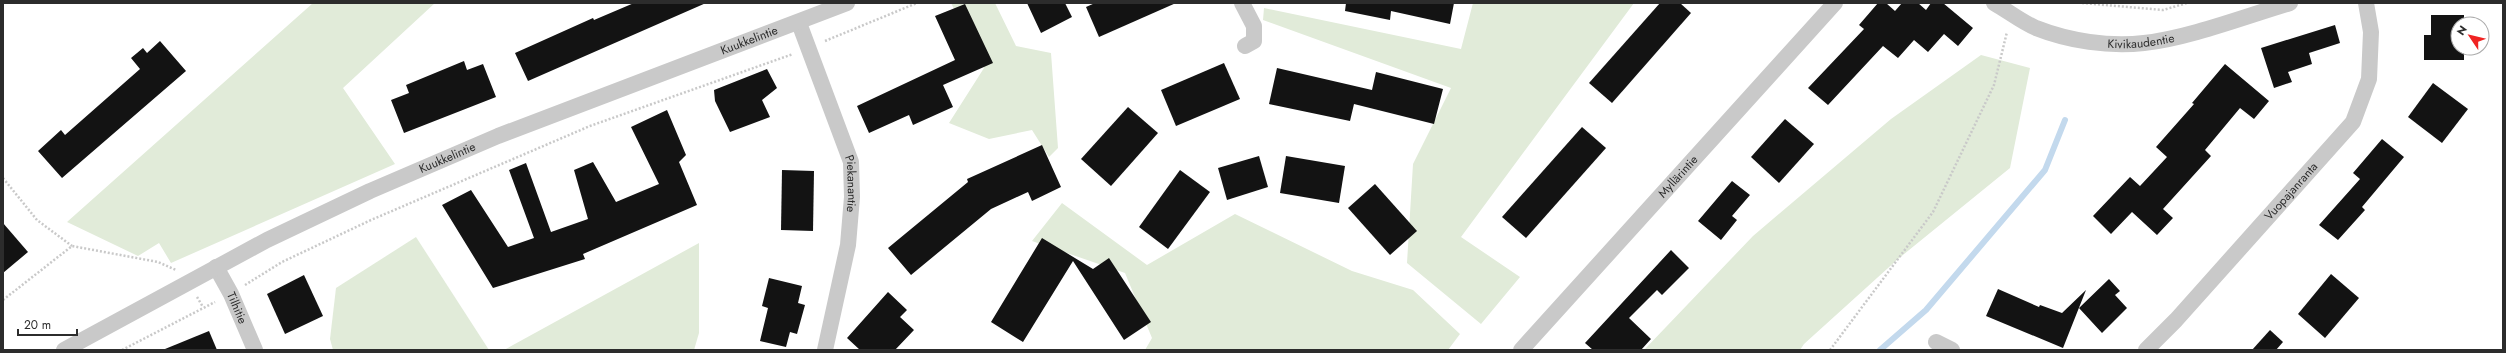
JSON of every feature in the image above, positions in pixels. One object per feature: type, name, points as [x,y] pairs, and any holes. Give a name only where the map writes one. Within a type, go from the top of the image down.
[{"type":"street","name":"Kuukkelintie","points":[[64,350],[188,281],[370,191],[498,136],[799,23],[847,3]]},
{"type":"street","points":[[1242,3],[1254,26],[1254,41],[1245,46]]},
{"type":"street","name":"Myllärintie","points":[[1521,350],[1835,3]]},
{"type":"street","name":"Kivikaudentie","points":[[1994,3],[2035,27],[2066,38],[2091,42],[2144,43],[2172,38],[2290,3]]},
{"type":"street","name":"Vuopajanranta","points":[[2146,350],[2176,320],[2332,149],[2353,122],[2369,79],[2371,32],[2366,3]]},
{"type":"street","name":"Piekanantie","points":[[799,23],[807,49],[852,162],[852,197],[848,245],[825,350]]},
{"type":"street","name":"Tilhitie","points":[[216,267],[231,294],[255,350]]},
{"type":"street","points":[[1936,342],[1952,350]]},
{"type":"path","points":[[122,350],[231,294],[282,262],[371,220],[576,133],[807,49],[917,3]]},
{"type":"path","points":[[2082,3],[2163,10],[2187,3]]},
{"type":"path","points":[[1830,350],[1933,212],[1994,85],[2006,40],[2009,12]]},
{"type":"path","points":[[3,178],[37,220],[72,246],[158,262],[182,272],[204,307]]},
{"type":"path","points":[[4,299],[72,246]]},
{"type":"green space","points":[[313,3],[435,3],[343,88],[395,164],[171,263],[159,243],[138,256],[67,222]]},
{"type":"green space","points":[[951,3],[995,3],[1016,46],[1051,53],[1058,148],[1049,157],[1032,130],[989,139],[949,123],[984,68]]},
{"type":"green space","points":[[1473,3],[1634,3],[1461,237],[1520,277],[1481,324],[1407,263],[1413,164],[1451,88],[1263,20],[1264,8],[1461,49]]},
{"type":"green space","points":[[1981,55],[2030,68],[2010,168],[1898,259],[1804,344],[1800,350],[1644,350],[1753,236],[1891,119]]},
{"type":"green space","points":[[1062,203],[1147,265],[1235,214],[1352,271],[1413,290],[1460,334],[1448,350],[1145,350],[1152,338],[1125,273],[1032,241]]},
{"type":"green space","points":[[416,237],[489,350],[333,350],[330,339],[336,288]]},
{"type":"green space","points":[[699,243],[699,333],[694,350],[504,350]]},
{"type":"building","points":[[634,3],[706,3],[528,81],[515,53],[593,18],[594,20]]},
{"type":"building","points":[[1027,3],[1065,3],[1072,17],[1041,33]]},
{"type":"building","points":[[1095,3],[1176,3],[1099,37],[1086,7]]},
{"type":"building","points":[[1346,3],[1454,3],[1450,24],[1391,11],[1390,20],[1345,11]]},
{"type":"building","points":[[1660,3],[1680,3],[1691,13],[1612,103],[1589,83]]},
{"type":"building","points":[[1878,3],[1886,3],[1895,11],[1902,3],[1918,3],[1926,10],[1931,3],[1943,3],[1973,28],[1958,46],[1944,34],[1928,52],[1914,40],[1898,58],[1883,46],[1828,105],[1808,88],[1864,29],[1859,25]]},
{"type":"building","points":[[965,4],[993,63],[943,85],[953,107],[913,125],[909,115],[869,133],[857,106],[955,60],[935,16]]},
{"type":"building","points":[[2431,15],[2464,15],[2450,16],[2450,56],[2464,56],[2464,60],[2424,60],[2424,35],[2431,35]]},
{"type":"building","points":[[2335,25],[2340,43],[2309,53],[2312,64],[2288,72],[2292,82],[2274,88],[2261,48]]},
{"type":"building","points":[[160,41],[186,71],[62,178],[38,151],[61,130],[65,135],[140,69],[131,58],[143,48],[147,53]]},
{"type":"building","points":[[464,61],[467,70],[483,64],[496,97],[404,133],[391,100],[409,93],[406,85]]},
{"type":"building","points":[[1224,63],[1240,99],[1176,126],[1161,90]]},
{"type":"building","points":[[2225,64],[2269,101],[2254,119],[2240,108],[2205,150],[2211,156],[2163,209],[2173,218],[2157,235],[2132,212],[2111,234],[2093,216],[2130,177],[2140,186],[2167,157],[2156,147],[2194,104],[2192,103]]},
{"type":"building","points":[[1277,68],[1372,90],[1376,72],[1443,89],[1434,124],[1354,104],[1350,121],[1269,104]]},
{"type":"building","points":[[767,69],[777,88],[762,100],[770,117],[730,132],[715,101],[714,90]]},
{"type":"building","points":[[2433,83],[2468,109],[2442,143],[2408,117]]},
{"type":"building","points":[[1128,107],[1158,133],[1111,186],[1081,159]]},
{"type":"building","points":[[667,110],[686,155],[679,162],[697,205],[583,254],[585,259],[493,288],[442,205],[471,190],[508,247],[534,238],[509,170],[526,163],[551,232],[588,219],[574,170],[593,162],[616,202],[659,184],[631,127]]},
{"type":"building","points":[[1785,119],[1814,144],[1779,183],[1751,157]]},
{"type":"building","points":[[1582,127],[1606,148],[1526,238],[1502,217]]},
{"type":"building","points":[[2382,139],[2404,157],[2362,207],[2365,210],[2338,240],[2319,225],[2360,179],[2353,173]]},
{"type":"building","points":[[1042,145],[1061,187],[1032,201],[1028,192],[991,209],[911,275],[888,248],[968,182],[967,179]]},
{"type":"building","points":[[1259,156],[1268,187],[1227,200],[1218,168]]},
{"type":"building","points":[[1286,156],[1345,166],[1339,203],[1280,193]]},
{"type":"building","points":[[782,170],[814,171],[813,231],[781,230]]},
{"type":"building","points":[[1180,170],[1210,192],[1168,249],[1139,227]]},
{"type":"building","points":[[1732,181],[1750,195],[1732,216],[1737,220],[1721,240],[1698,221]]},
{"type":"building","points":[[1375,184],[1417,231],[1390,255],[1348,208]]},
{"type":"building","points":[[3,223],[28,252],[3,273]]},
{"type":"building","points":[[1042,238],[1093,269],[1109,258],[1151,322],[1124,340],[1073,261],[1023,342],[991,322]]},
{"type":"building","points":[[1671,250],[1689,268],[1662,295],[1657,290],[1629,318],[1651,339],[1641,350],[1593,350],[1585,343]]},
{"type":"building","points":[[2331,274],[2359,298],[2325,338],[2298,314]]},
{"type":"building","points":[[304,275],[323,316],[285,334],[267,294]]},
{"type":"building","points":[[769,278],[802,286],[798,303],[805,305],[797,334],[790,332],[786,347],[760,341],[768,308],[762,306]]},
{"type":"building","points":[[2109,279],[2120,291],[2115,295],[2127,308],[2102,333],[2079,308]]},
{"type":"building","points":[[1998,289],[2039,307],[2040,305],[2062,313],[2086,290],[2063,348],[1986,316]]},
{"type":"building","points":[[888,292],[907,310],[900,317],[914,330],[895,350],[860,350],[847,338]]},
{"type":"building","points":[[2270,330],[2283,342],[2276,350],[2252,350]]},
{"type":"building","points":[[209,331],[217,350],[165,350],[165,349]]},
{"type":"waterway","points":[[1880,350],[1926,310],[2045,170],[2065,120]]}]
